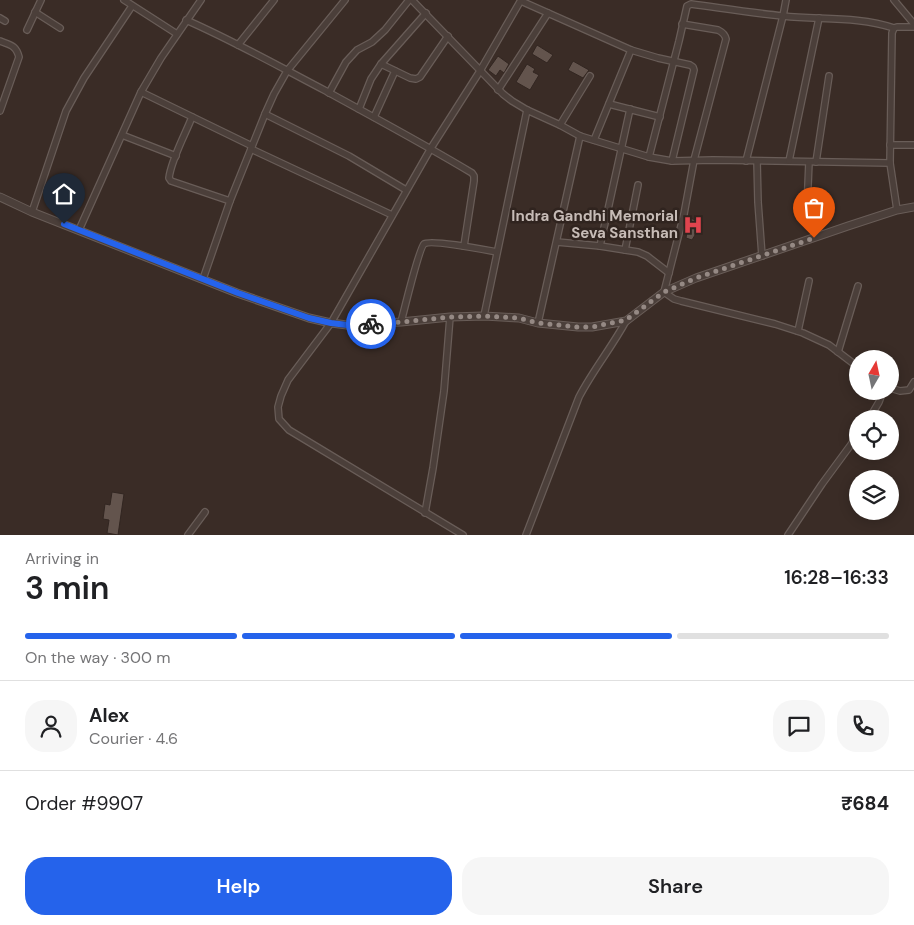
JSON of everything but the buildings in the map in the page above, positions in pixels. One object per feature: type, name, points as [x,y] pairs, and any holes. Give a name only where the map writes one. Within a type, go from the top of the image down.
[{"type":"street","points":[[27,30],[41,0]]},
{"type":"street","points":[[124,0],[177,34]]},
{"type":"street","points":[[79,230],[141,92],[186,20],[201,0]]},
{"type":"street","points":[[238,45],[274,0]]},
{"type":"street","points":[[203,279],[230,201],[264,114],[287,71],[345,0]]},
{"type":"street","points":[[329,93],[346,62],[357,50],[372,42],[385,30],[411,0],[426,13],[498,90],[527,110],[580,136],[650,158],[672,161],[890,163]]},
{"type":"street","points":[[463,535],[289,430],[279,419],[278,407],[288,380],[331,323],[406,190],[480,71],[521,0],[631,50],[658,58],[690,64],[694,67],[672,161]]},
{"type":"street","points":[[746,161],[786,0]]},
{"type":"street","points":[[894,0],[914,25]]},
{"type":"street","points":[[650,158],[687,6],[691,4],[783,16],[850,20],[878,23],[894,28],[914,25]]},
{"type":"street","points":[[32,212],[66,111],[84,78],[132,6]]},
{"type":"street","points":[[36,12],[60,28]]},
{"type":"street","points":[[359,109],[381,64],[426,13]]},
{"type":"street","points":[[498,90],[548,13]]},
{"type":"street","points":[[789,161],[819,18]]},
{"type":"street","points":[[186,20],[238,45],[374,117],[472,173],[474,181],[464,246]]},
{"type":"street","points":[[664,292],[684,214],[694,160],[726,45],[723,32],[682,24]]},
{"type":"street","points":[[894,28],[892,33],[890,163],[897,210]]},
{"type":"street","points":[[381,64],[416,79],[420,77],[448,36]]},
{"type":"street","points":[[0,40],[13,46],[17,50],[19,57],[0,111]]},
{"type":"street","points":[[594,140],[631,50]]},
{"type":"street","points":[[374,117],[395,71]]},
{"type":"street","points":[[560,125],[590,76]]},
{"type":"street","points":[[816,162],[829,76]]},
{"type":"street","points":[[141,92],[392,215]]},
{"type":"street","points":[[609,104],[660,117]]},
{"type":"street","points":[[600,246],[630,109]]},
{"type":"street","points":[[484,316],[527,110]]},
{"type":"street","points":[[264,114],[349,156],[406,190]]},
{"type":"street","points":[[192,117],[169,178],[171,181],[230,201]]},
{"type":"street","points":[[122,135],[176,156]]},
{"type":"street","points":[[538,323],[580,136]]},
{"type":"street","points":[[890,145],[914,146]]},
{"type":"street","points":[[757,161],[762,256]]},
{"type":"street","points":[[807,208],[809,162]]},
{"type":"street","points":[[625,250],[638,185]]},
{"type":"street","points":[[0,197],[32,212],[255,300],[309,318],[347,325],[484,316],[518,318],[538,323],[578,327],[592,327],[626,320],[664,292],[696,278],[897,210],[914,207]]},
{"type":"street","points":[[401,322],[423,244],[426,242],[439,242],[497,252]]},
{"type":"street","points":[[556,242],[638,252],[647,256],[669,273]]},
{"type":"street","points":[[798,331],[809,281]]},
{"type":"street","points":[[838,352],[858,286]]},
{"type":"street","points":[[664,292],[674,299],[798,331],[829,345],[849,360]]},
{"type":"street","points":[[425,512],[444,391],[450,317]]},
{"type":"street","points":[[526,535],[579,396],[616,340],[626,320]]},
{"type":"street","points":[[899,391],[909,390],[914,382]]},
{"type":"street","points":[[788,535],[817,490],[849,447]]},
{"type":"street","points":[[188,535],[205,512]]},
{"type":"way so far","points":[[371,324],[484,316],[592,327],[626,320],[664,292],[696,278],[814,238]]},
{"type":"place","name":"Indra Gandhi Memorial Seva Sansthan","points":[[693,225]]},
{"type":"route","points":[[64,224],[238,293],[309,318],[347,325],[371,324]]}]
